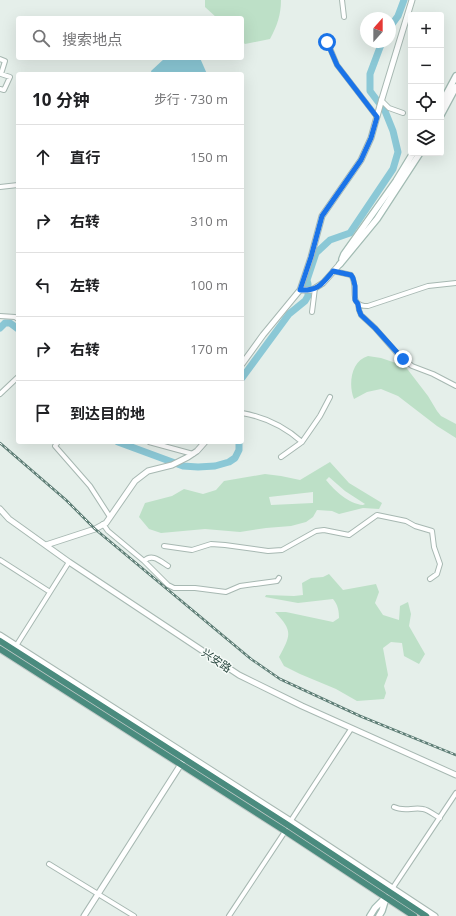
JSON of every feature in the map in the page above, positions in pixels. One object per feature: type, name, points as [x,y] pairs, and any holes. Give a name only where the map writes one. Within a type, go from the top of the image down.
[{"type":"highway","points":[[0,641],[183,762],[288,826],[426,916]]},
{"type":"highway","points":[[0,649],[13,650]]},
{"type":"highway","points":[[390,892],[414,916]]},
{"type":"main road","points":[[444,98],[456,76]]},
{"type":"main road","points":[[444,109],[456,87]]},
{"type":"main road","points":[[340,264],[344,254],[396,181],[411,156]]},
{"type":"main road","points":[[340,264],[377,219],[418,156]]},
{"type":"main road","points":[[370,916],[375,908],[390,892]]},
{"type":"main road","points":[[379,916],[390,892]]},
{"type":"street","points":[[342,0],[344,17]]},
{"type":"street","points":[[312,312],[308,290],[311,257],[322,216],[361,160],[371,138],[412,0]]},
{"type":"street","points":[[327,42],[337,65],[377,117]]},
{"type":"street","points":[[0,59],[5,61],[1,74],[10,77],[4,90],[0,89]]},
{"type":"street","points":[[381,101],[389,108],[403,113]]},
{"type":"street","points":[[0,187],[16,185]]},
{"type":"street","points":[[244,361],[264,335],[308,290],[323,283],[340,264]]},
{"type":"street","points":[[333,271],[351,275],[355,286],[355,300],[358,304],[361,315],[375,328],[396,352],[412,366],[433,374],[456,386]]},
{"type":"street","points":[[358,304],[368,306],[428,286],[456,283]]},
{"type":"street","points":[[0,316],[16,318]]},
{"type":"street","points":[[0,394],[16,379]]},
{"type":"street","points":[[282,457],[302,442],[320,416],[330,397]]},
{"type":"street","points":[[244,414],[267,420],[292,434],[302,442]]},
{"type":"street","points":[[56,444],[55,446],[90,486],[110,517]]},
{"type":"street","points":[[156,444],[193,454]]},
{"type":"street","points":[[46,545],[95,529],[103,524],[110,517],[136,481],[148,472],[173,464],[193,454],[203,444]]},
{"type":"street","name":"兴安路","points":[[0,509],[9,519],[70,562],[239,675],[351,729],[456,775]]},
{"type":"street","points":[[164,546],[174,546],[192,550],[211,544],[225,544],[276,551],[282,550],[316,531],[324,530],[349,535],[377,515],[382,515],[406,521],[415,526],[432,531],[434,547],[440,564],[437,574],[430,579]]},
{"type":"street","points":[[103,524],[108,531],[144,561],[168,585],[174,588],[195,588],[226,592],[240,586],[277,581],[279,578]]},
{"type":"street","points":[[144,561],[152,557],[168,566]]},
{"type":"street","points":[[0,560],[50,592]]},
{"type":"street","points":[[13,650],[70,562]]},
{"type":"street","points":[[0,635],[13,650],[288,826]]},
{"type":"street","points":[[229,916],[351,729]]},
{"type":"street","points":[[84,916],[183,762]]},
{"type":"street","points":[[435,916],[390,892],[456,793]]},
{"type":"street","points":[[394,807],[399,809],[422,808],[440,818]]},
{"type":"street","points":[[49,864],[134,916]]},
{"type":"green space","points":[[205,0],[281,0],[278,20],[270,39],[245,44],[244,16],[215,16],[205,7]]},
{"type":"green space","points":[[368,356],[381,358],[405,366],[441,416],[456,424],[456,438],[437,426],[398,396],[381,389],[367,392],[354,399],[351,387],[352,374],[358,363]]},
{"type":"green space","points":[[330,462],[349,483],[382,503],[379,509],[363,508],[339,514],[332,511],[317,510],[313,517],[306,522],[291,526],[240,532],[205,529],[161,533],[149,529],[139,517],[145,503],[172,496],[184,489],[203,494],[216,490],[224,481],[265,474],[300,480]],"holes":[[[329,477],[345,491],[365,504],[358,504],[348,500],[326,480]],[[313,492],[313,503],[271,505],[269,497]]]},
{"type":"green space","points":[[329,574],[343,590],[376,584],[379,592],[375,603],[383,615],[399,620],[400,606],[408,602],[411,614],[409,626],[425,654],[419,664],[404,656],[402,643],[391,642],[383,648],[388,675],[384,686],[386,693],[384,699],[357,701],[336,689],[284,666],[279,657],[288,638],[288,633],[285,624],[275,612],[286,612],[333,622],[339,618],[338,610],[333,599],[298,603],[265,597],[266,595],[303,595],[302,583],[311,578],[323,577]]},
{"type":"water","points":[[163,60],[201,60],[206,72],[151,72]]},
{"type":"waterway","points":[[396,19],[404,0]]},
{"type":"waterway","points":[[244,375],[289,314],[305,301],[308,296],[307,280],[316,253],[330,240],[350,233],[393,169],[398,152],[393,131],[385,111],[370,91],[370,74],[380,48]]},
{"type":"waterway","points":[[0,328],[5,323],[10,323],[16,328]]},
{"type":"waterway","points":[[123,444],[183,466],[198,467],[215,466],[229,462],[235,458],[239,450],[239,444]]},
{"type":"railway","points":[[0,443],[66,500],[95,529],[251,659],[280,679],[360,716],[456,755]]},
{"type":"route","points":[[327,42],[337,65],[377,117],[371,138],[361,160],[322,216],[300,290],[312,290],[323,283],[333,271],[351,275],[355,286],[355,300],[358,304],[361,315],[403,359]]}]
